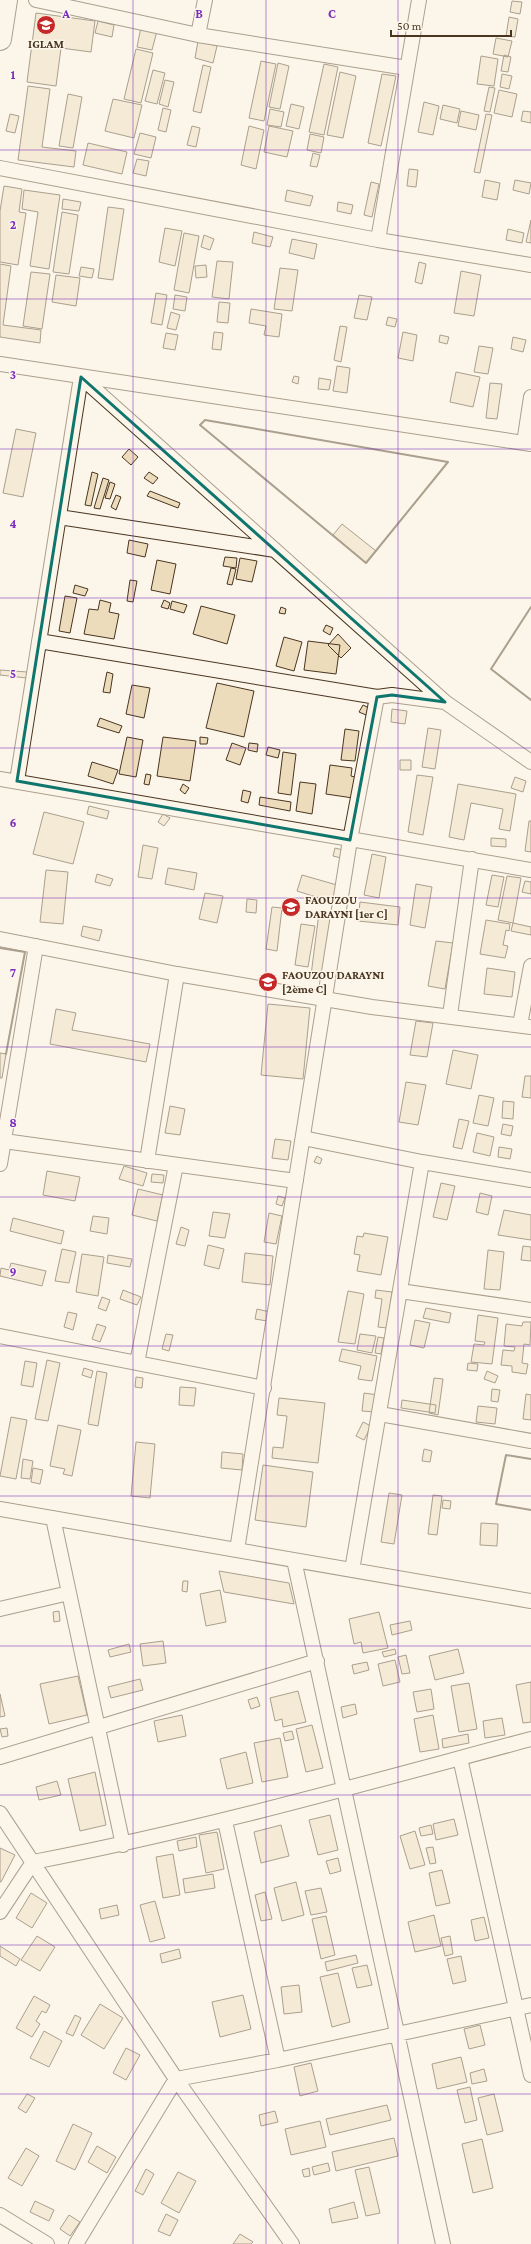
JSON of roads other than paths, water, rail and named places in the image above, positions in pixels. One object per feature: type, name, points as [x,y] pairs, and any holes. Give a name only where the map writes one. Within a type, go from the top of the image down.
[{"type":"main road","points":[[0,39],[6,0]]},
{"type":"street","points":[[36,0],[198,36],[407,68]]},
{"type":"street","points":[[198,36],[205,0]]},
{"type":"street","points":[[378,240],[419,0]]},
{"type":"street","points":[[0,168],[378,240],[531,265]]},
{"type":"street","points":[[0,364],[527,444],[531,397]]},
{"type":"street","points":[[17,781],[81,376]]},
{"type":"street","points":[[81,376],[445,702],[531,762]]},
{"type":"street","points":[[59,517],[275,550]]},
{"type":"street","points":[[39,641],[377,697],[392,695],[445,702]]},
{"type":"street","points":[[237,1550],[264,1388],[350,840],[377,697]]},
{"type":"street","points":[[0,779],[531,870]]},
{"type":"street","points":[[450,1015],[472,859]]},
{"type":"street","points":[[0,939],[177,974],[372,1007],[450,1015],[526,1026],[531,966]]},
{"type":"street","points":[[0,1164],[36,946]]},
{"type":"street","points":[[147,1161],[177,974]]},
{"type":"street","points":[[303,1138],[422,1162],[531,1180]]},
{"type":"street","points":[[4,1141],[296,1181]]},
{"type":"street","points":[[352,1570],[380,1414],[422,1162]]},
{"type":"street","points":[[137,1363],[176,1164]]},
{"type":"street","points":[[400,1291],[531,1310]]},
{"type":"street","points":[[0,1336],[264,1388]]},
{"type":"street","points":[[380,1414],[531,1441]]},
{"type":"street","points":[[0,1509],[531,1601]]},
{"type":"street","points":[[53,1518],[123,1845]]},
{"type":"street","points":[[294,1560],[443,2244]]},
{"type":"street","points":[[0,1609],[69,1593]]},
{"type":"street","points":[[0,1757],[98,1729],[317,1661]]},
{"type":"street","points":[[0,1912],[33,1862],[123,1845],[225,1820],[531,1739]]},
{"type":"street","points":[[460,1758],[531,2075]]},
{"type":"street","points":[[0,1813],[176,2079],[292,2244]]},
{"type":"street","points":[[225,1820],[278,2060]]},
{"type":"street","points":[[76,2244],[176,2079],[278,2060],[531,2005]]},
{"type":"street","points":[[0,2215],[47,2244]]},
{"type":"place","name":"IGLAM","points":[[46,25]]},
{"type":"place","name":"FAOUZOU DARAYNI [1er C]","points":[[291,907]]},
{"type":"place","name":"FAOUZOU DARAYNI [2ème C]","points":[[268,982]]}]
